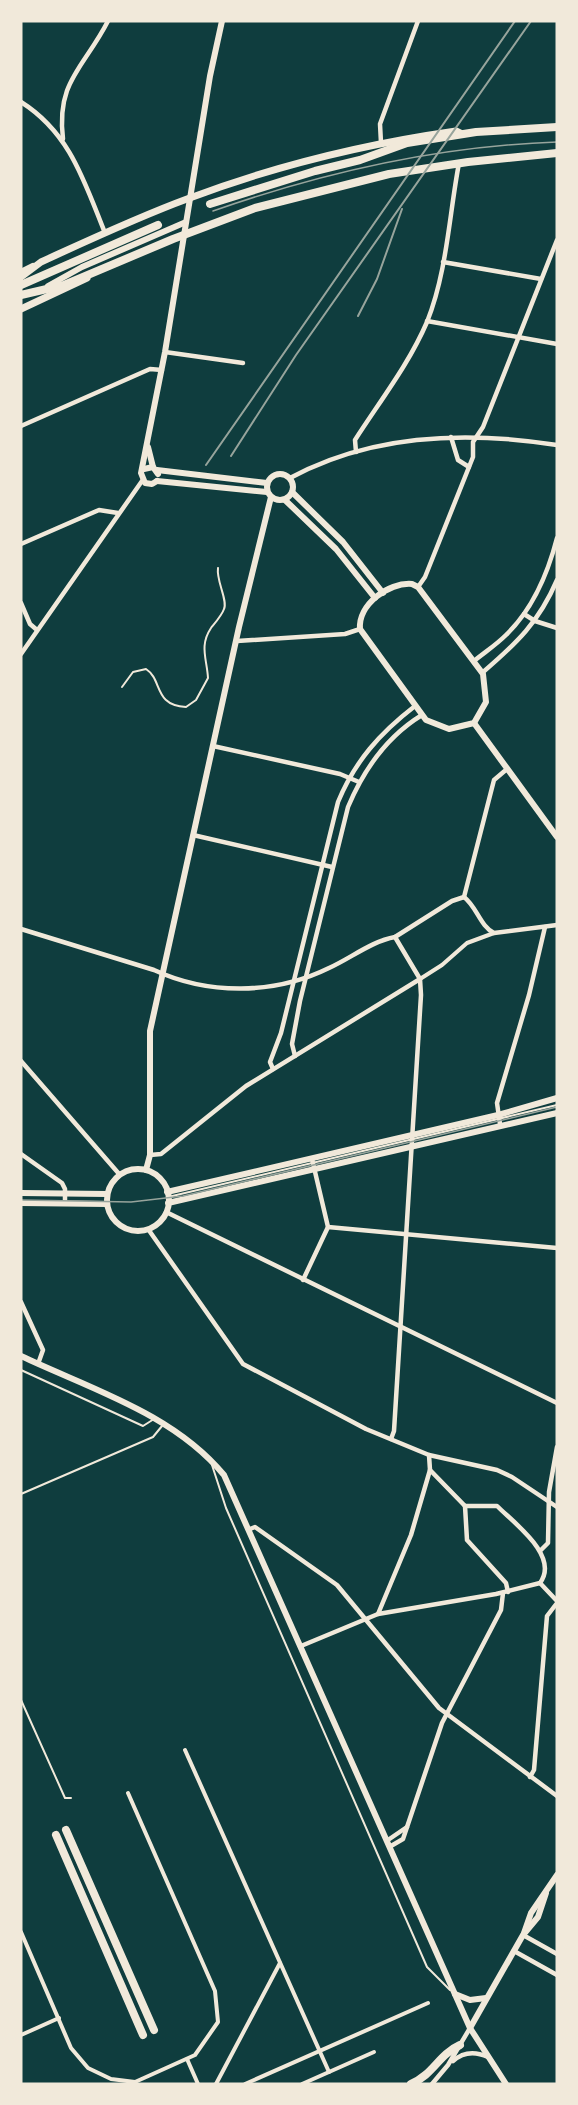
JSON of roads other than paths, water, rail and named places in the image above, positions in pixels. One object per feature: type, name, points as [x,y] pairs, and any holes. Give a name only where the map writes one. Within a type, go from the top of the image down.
[{"type":"main road","points":[[21,277],[41,262],[105,233],[190,198],[284,168],[381,142],[557,127]]},
{"type":"main road","points":[[210,204],[315,171],[360,160],[409,141]]},
{"type":"main road","points":[[21,309],[183,235],[255,208],[380,176],[459,163],[557,153]]},
{"type":"main road","points":[[21,285],[158,225]]},
{"type":"main road","points":[[21,295],[64,285],[95,274]]},
{"type":"main road","points":[[66,1830],[154,2030]]},
{"type":"main road","points":[[56,1835],[143,2035]]},
{"type":"main road","points":[[411,2084],[427,2076],[443,2054],[460,2045]]},
{"type":"street","points":[[63,139],[61,109],[66,88],[108,21]]},
{"type":"street","points":[[21,654],[142,481],[143,457],[148,447],[162,370],[210,76],[222,21]]},
{"type":"street","points":[[381,142],[379,127],[418,21]]},
{"type":"street","points":[[21,102],[53,127],[63,139],[105,233]]},
{"type":"street","points":[[53,127],[59,127],[61,123]]},
{"type":"street","points":[[356,452],[355,440],[405,363],[427,321],[443,262],[459,163]]},
{"type":"street","points":[[41,290],[82,267],[186,222]]},
{"type":"street","points":[[418,587],[425,577],[473,457],[473,442],[478,436],[557,240]]},
{"type":"street","points":[[21,271],[41,262]]},
{"type":"street","points":[[443,262],[541,279]]},
{"type":"street","points":[[427,321],[557,344]]},
{"type":"street","points":[[165,352],[243,363]]},
{"type":"street","points":[[21,426],[150,369],[162,370]]},
{"type":"street","points":[[144,469],[267,483],[278,474],[290,478],[317,465],[356,452],[423,439],[478,436],[557,445]]},
{"type":"street","points":[[451,437],[458,460],[469,467]]},
{"type":"street","points":[[148,447],[157,480]]},
{"type":"street","points":[[290,478],[292,492],[343,542],[382,593]]},
{"type":"street","points":[[142,481],[152,484],[157,480],[228,489],[269,495],[285,500],[336,549],[375,598]]},
{"type":"street","points":[[228,489],[237,480]]},
{"type":"street","points":[[146,1170],[150,1155],[150,1031],[269,495],[267,483]]},
{"type":"street","points":[[285,500],[292,492]]},
{"type":"street","points":[[21,544],[99,510],[118,513]]},
{"type":"street","points":[[474,661],[507,634],[524,614],[547,570],[557,538]]},
{"type":"street","points":[[482,673],[511,649],[535,621],[557,580]]},
{"type":"street","points":[[403,584],[418,587],[482,673],[487,695],[482,712],[474,723],[449,729],[433,724],[422,716],[360,629],[362,614],[375,598],[403,584]]},
{"type":"street","points":[[21,603],[30,624],[37,630]]},
{"type":"street","points":[[524,614],[535,621],[557,628]]},
{"type":"street","points":[[237,641],[345,634],[360,629]]},
{"type":"street","points":[[273,1069],[270,1062],[280,1033],[338,802],[349,777],[373,743],[415,706]]},
{"type":"street","points":[[295,1056],[292,1050],[293,1032],[348,807],[359,782],[387,743],[422,716]]},
{"type":"street","points":[[474,723],[557,837]]},
{"type":"street","points":[[213,746],[349,777],[359,782]]},
{"type":"street","points":[[464,897],[494,780],[507,769]]},
{"type":"street","points":[[193,835],[332,867]]},
{"type":"street","points":[[464,897],[471,902],[488,930],[494,933]]},
{"type":"street","points":[[21,928],[197,985],[251,988],[293,981],[327,969],[383,939],[396,937],[452,901],[464,897]]},
{"type":"street","points":[[150,1155],[161,1154],[246,1086],[407,989],[442,965],[467,943],[494,933],[557,925]]},
{"type":"street","points":[[499,1119],[497,1103],[529,995],[545,927]]},
{"type":"street","points":[[391,1439],[421,995],[420,979],[396,937]]},
{"type":"street","points":[[21,1061],[120,1175]]},
{"type":"street","points":[[168,1198],[499,1119],[557,1098]]},
{"type":"street","points":[[168,1198],[499,1119],[557,1113]]},
{"type":"street","points":[[21,1154],[62,1183],[65,1203]]},
{"type":"street","points":[[303,1280],[328,1227],[313,1164]]},
{"type":"street","points":[[132,1170],[146,1170],[158,1177],[168,1198],[166,1212],[159,1223],[148,1229],[133,1231],[120,1226],[110,1215],[107,1194],[111,1184],[120,1175],[132,1170]]},
{"type":"street","points":[[21,1193],[107,1194]]},
{"type":"street","points":[[21,1203],[107,1204]]},
{"type":"street","points":[[166,1212],[557,1403]]},
{"type":"street","points":[[328,1227],[557,1248]]},
{"type":"street","points":[[148,1229],[243,1364],[366,1429],[429,1455],[496,1470],[512,1477],[557,1506]]},
{"type":"street","points":[[21,1302],[43,1350],[38,1364]]},
{"type":"street","points":[[21,1356],[164,1424],[190,1440],[209,1457],[230,1483],[470,2028],[506,2084]]},
{"type":"street","points":[[541,1551],[548,1543],[550,1502],[557,1447]]},
{"type":"street","points":[[378,1614],[411,1535],[430,1470],[429,1455]]},
{"type":"street","points":[[389,1843],[403,1839],[446,1714],[501,1610],[506,1592],[506,1583],[467,1540],[465,1506],[430,1470]]},
{"type":"street","points":[[465,1506],[497,1506],[541,1551],[545,1564],[540,1583]]},
{"type":"street","points":[[250,1528],[255,1527],[337,1586],[446,1714],[557,1796]]},
{"type":"street","points":[[302,1646],[378,1614],[506,1592],[540,1583]]},
{"type":"street","points":[[530,1776],[534,1770],[547,1616],[557,1602],[540,1583]]},
{"type":"street","points":[[185,1750],[328,2072]]},
{"type":"street","points":[[21,1932],[71,2048],[88,2068],[117,2081],[135,2082],[187,2059],[202,2049],[218,2022],[216,1996],[128,1793]]},
{"type":"street","points":[[432,2084],[448,2065],[460,2045],[523,1935],[531,1913],[557,1875]]},
{"type":"street","points":[[523,1935],[557,1954]]},
{"type":"street","points":[[514,1951],[557,1975]]},
{"type":"street","points":[[216,2084],[280,1963]]},
{"type":"street","points":[[455,1993],[470,2000],[486,1998]]},
{"type":"street","points":[[245,2084],[428,2003]]},
{"type":"street","points":[[21,2036],[59,2018]]},
{"type":"street","points":[[302,2084],[374,2052]]},
{"type":"street","points":[[448,2065],[463,2054],[477,2053],[488,2057]]},
{"type":"street","points":[[187,2059],[198,2084]]},
{"type":"street","points":[[142,2079],[144,2084]]},
{"type":"lane","points":[[122,687],[133,672],[146,669],[150,672],[158,691],[172,704],[186,707],[196,700],[208,678],[203,652],[206,635],[224,610],[225,601],[217,581],[218,568]]},
{"type":"lane","points":[[499,1119],[557,1105]]},
{"type":"lane","points":[[21,1370],[143,1426],[154,1419]]},
{"type":"lane","points":[[21,1494],[153,1437],[164,1424]]},
{"type":"lane","points":[[209,1457],[226,1508],[427,1967],[442,1985],[455,1993]]},
{"type":"lane","points":[[21,1700],[64,1798],[71,1798]]},
{"type":"tram line","points":[[213,211],[297,184],[382,163],[469,149],[557,142]]},
{"type":"tram line","points":[[21,1200],[131,1202],[183,1196],[557,1107]]},
{"type":"railway","points":[[206,465],[515,21]]},
{"type":"railway","points":[[231,456],[296,355],[531,21]]},
{"type":"railway","points":[[358,316],[377,279],[402,209]]}]
